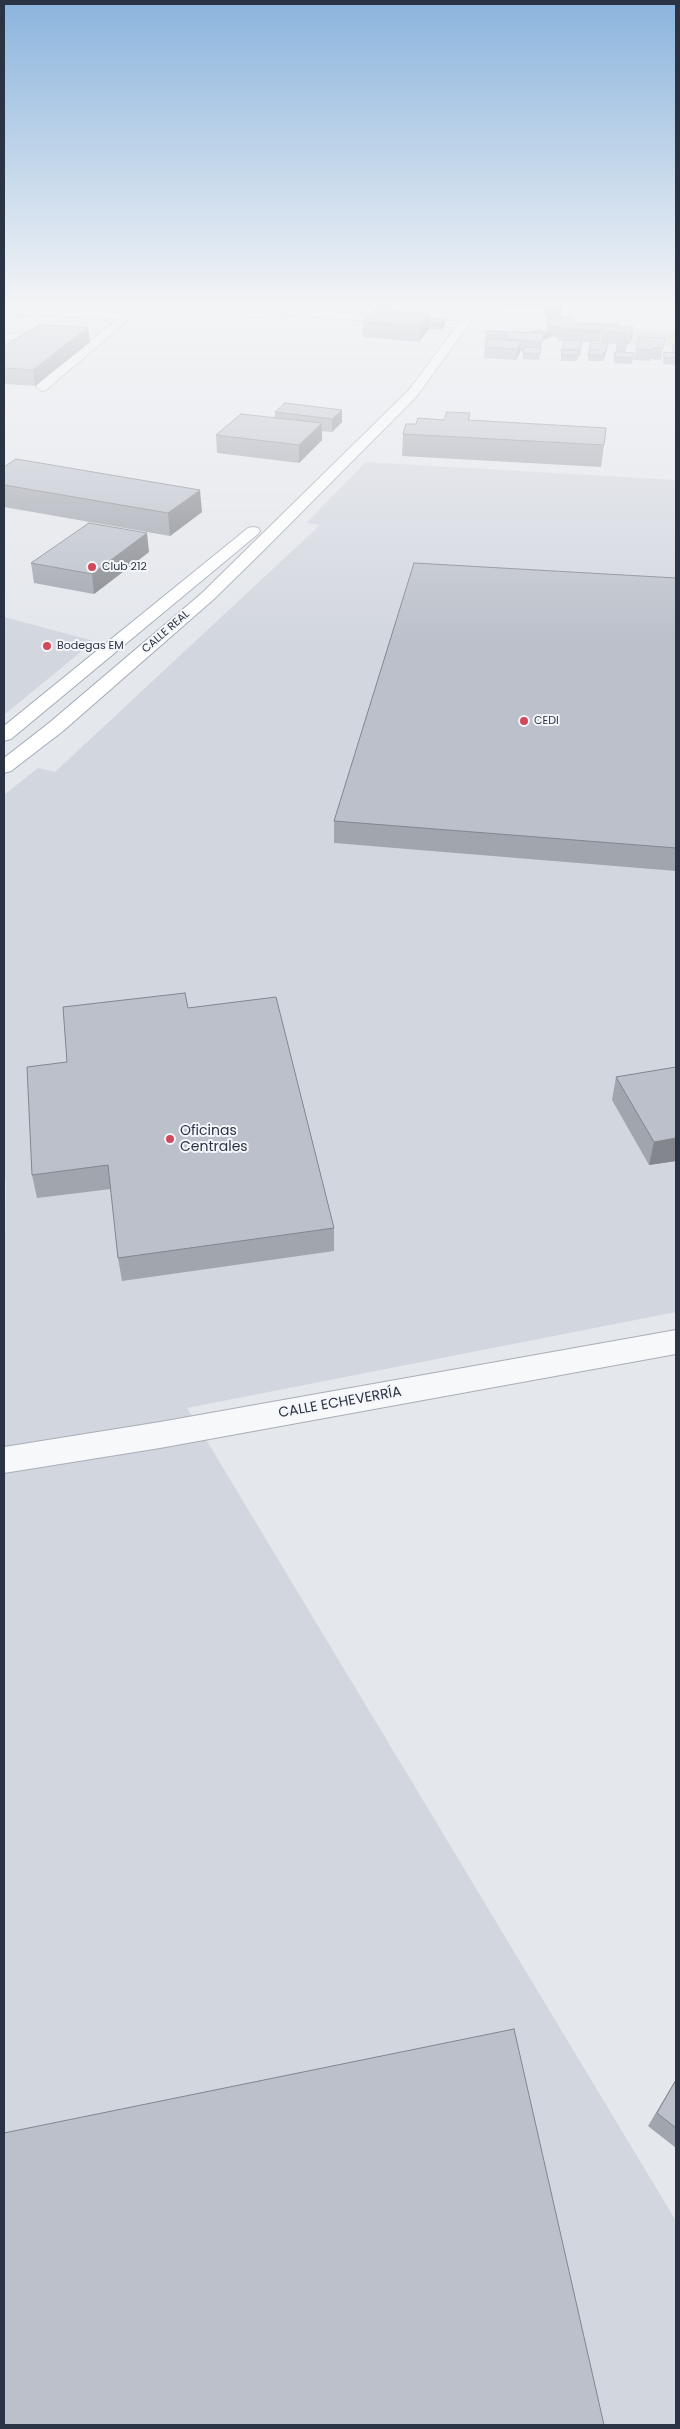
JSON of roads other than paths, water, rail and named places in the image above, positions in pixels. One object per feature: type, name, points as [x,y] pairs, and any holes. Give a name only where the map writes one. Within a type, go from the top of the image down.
[{"type":"main road","name":"CALLE REAL","points":[[4,768],[208,596],[387,417]]},
{"type":"main road","name":"CALLE REAL","points":[[4,735],[256,528],[318,486]]},
{"type":"main road","points":[[144,619],[208,596],[205,587],[216,560]]},
{"type":"street","name":"CALLE ECHEVERRÍA","points":[[4,1460],[168,1433],[676,1342]]},
{"type":"place","name":"Club 212","points":[[92,567]]},
{"type":"place","name":"Bodegas EM","points":[[47,646]]},
{"type":"place","name":"CEDI","points":[[524,721]]},
{"type":"place","name":"Oficinas Centrales","points":[[170,1139]]}]
